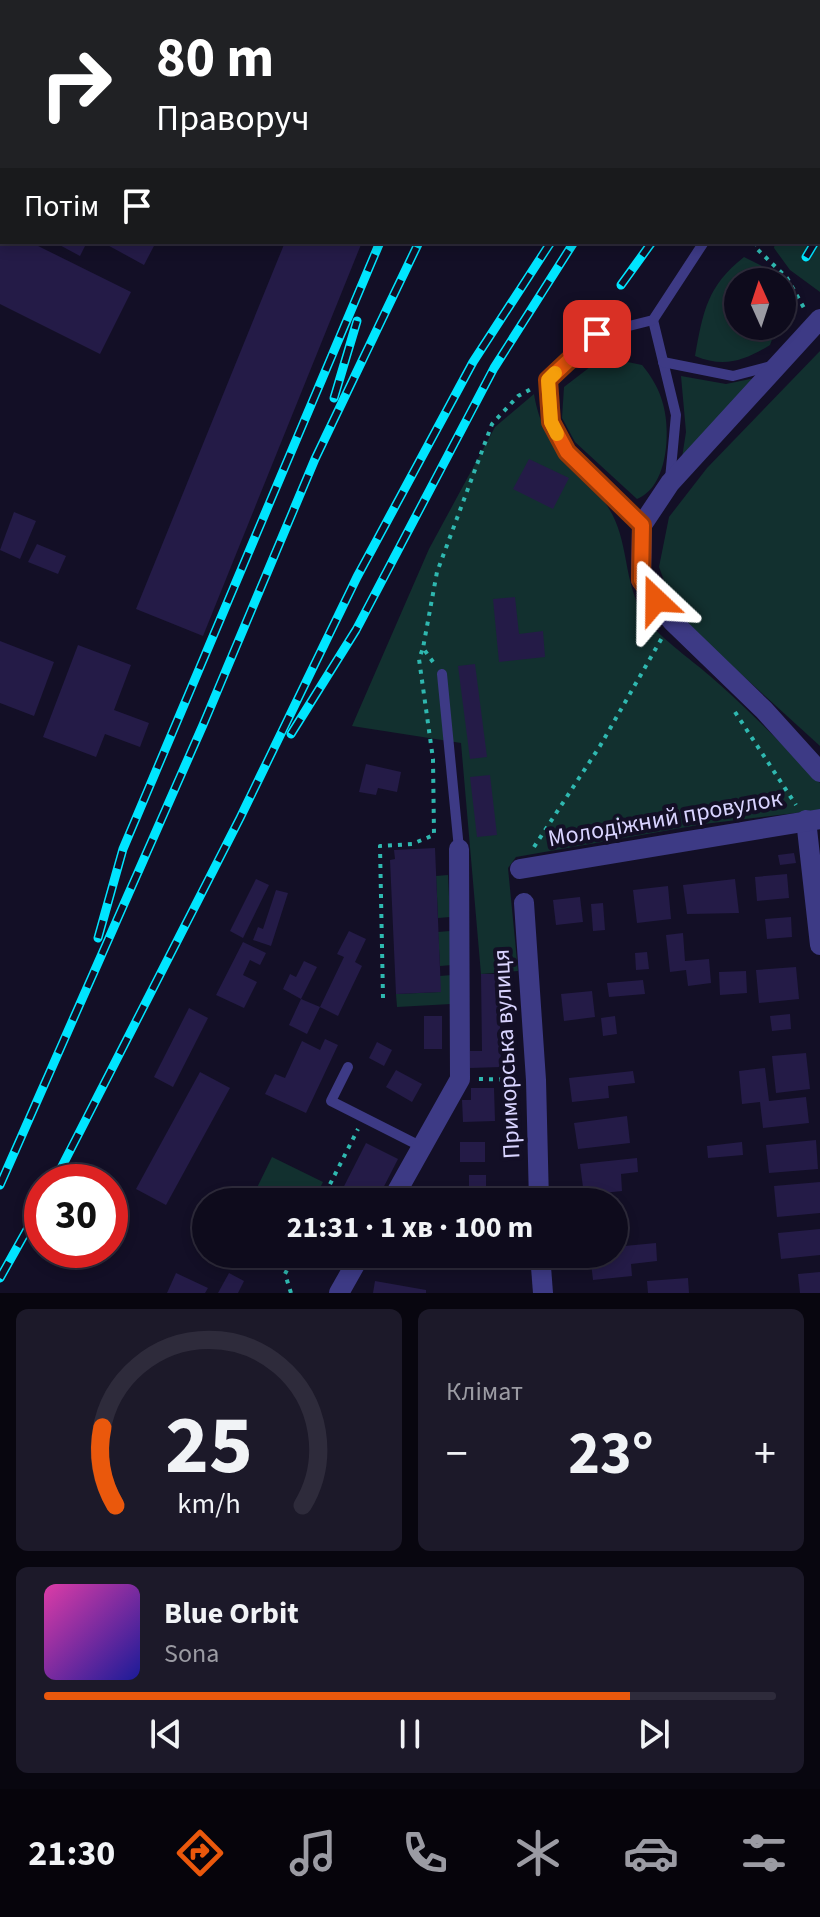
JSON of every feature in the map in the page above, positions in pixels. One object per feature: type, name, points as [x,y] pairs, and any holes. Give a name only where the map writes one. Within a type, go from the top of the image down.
[{"type":"street","points":[[817,321],[670,483],[642,525],[641,580],[672,621],[764,710],[820,772]]},
{"type":"street","points":[[813,820],[820,945]]},
{"type":"street","name":"Молодіжний провулок","points":[[520,869],[813,820]]},
{"type":"street","points":[[399,1188],[460,1079],[459,849]]},
{"type":"street","name":"Приморська вулиця","points":[[524,903],[536,1080],[539,1188]]},
{"type":"street","points":[[339,1293],[353,1268]]},
{"type":"street","points":[[541,1268],[543,1293]]},
{"type":"lane","points":[[642,525],[567,452],[551,422],[548,380],[597,334],[653,320],[703,244]]},
{"type":"lane","points":[[653,320],[676,415],[670,483]]},
{"type":"lane","points":[[663,362],[733,376],[777,365]]},
{"type":"lane","points":[[442,674],[459,849]]},
{"type":"lane","points":[[348,1067],[331,1101],[422,1147]]},
{"type":"path","points":[[755,244],[787,278],[817,321]]},
{"type":"path","points":[[383,998],[380,846],[412,844],[434,835],[433,759],[419,659],[437,572],[492,424],[518,396],[548,380]]},
{"type":"path","points":[[520,869],[600,746],[672,621]]},
{"type":"path","points":[[423,648],[442,674]]},
{"type":"path","points":[[734,711],[813,820]]},
{"type":"path","points":[[460,1079],[536,1080]]},
{"type":"path","points":[[328,1188],[364,1118]]},
{"type":"path","points":[[288,1268],[285,1274],[291,1293]]},
{"type":"green space","points":[[775,244],[820,244],[820,292],[796,274],[796,268],[789,268],[774,248]]},
{"type":"green space","points":[[744,257],[764,268],[732,268]]},
{"type":"green space","points":[[724,277],[724,340],[772,340],[770,345],[751,355],[734,361],[715,362],[695,356],[709,301]]},
{"type":"green space","points":[[820,351],[820,746],[677,616],[659,567],[669,517],[707,468]]},
{"type":"green space","points":[[618,360],[642,365],[652,379],[661,399],[667,429],[661,471],[647,493],[637,499],[575,442],[562,418],[564,387],[590,367]]},
{"type":"green space","points":[[681,376],[726,384],[755,378],[681,464],[686,432]]},
{"type":"green space","points":[[534,394],[545,430],[554,444],[595,489],[614,517],[636,601],[648,622],[739,702],[820,783],[820,810],[704,824],[516,857],[508,868],[518,971],[481,974],[461,743],[352,726],[429,549],[495,427]]},
{"type":"green space","points":[[448,875],[450,917],[438,918],[436,876]]},
{"type":"green space","points":[[450,931],[452,965],[440,966],[438,932]]},
{"type":"green space","points":[[452,975],[451,1004],[397,1007],[396,994],[440,992],[440,976]]},
{"type":"green space","points":[[272,1157],[323,1182],[320,1188],[257,1188]]},
{"type":"building","points":[[0,244],[34,244],[131,292],[100,354],[0,304]]},
{"type":"building","points":[[58,244],[86,244],[80,256]]},
{"type":"building","points":[[106,244],[155,244],[144,265]]},
{"type":"building","points":[[284,244],[361,244],[203,636],[136,609]]},
{"type":"building","points":[[529,459],[569,478],[553,509],[513,489]]},
{"type":"building","points":[[14,512],[36,521],[20,559],[0,550]]},
{"type":"building","points":[[37,544],[66,556],[58,574],[28,562]]},
{"type":"building","points":[[515,597],[519,634],[543,631],[545,657],[499,662],[493,599]]},
{"type":"building","points":[[0,641],[54,662],[34,716],[0,703]]},
{"type":"building","points":[[78,645],[131,665],[114,710],[149,723],[140,747],[105,734],[96,757],[43,737]]},
{"type":"building","points":[[475,664],[487,757],[470,759],[458,666]]},
{"type":"building","points":[[366,764],[401,772],[397,792],[378,788],[376,795],[359,792]]},
{"type":"building","points":[[490,775],[497,835],[477,837],[470,777]]},
{"type":"building","points":[[435,848],[441,992],[396,994],[390,860],[395,859],[394,850]]},
{"type":"building","points":[[794,853],[796,863],[780,865],[778,855]]},
{"type":"building","points":[[787,874],[789,898],[757,901],[755,877]]},
{"type":"building","points":[[256,879],[269,885],[243,938],[230,931]]},
{"type":"building","points":[[735,879],[739,913],[687,914],[683,885]]},
{"type":"building","points":[[668,886],[671,919],[637,923],[633,890]]},
{"type":"building","points":[[276,890],[288,893],[271,946],[253,940],[258,927],[263,929]]},
{"type":"building","points":[[580,897],[583,922],[556,925],[553,900]]},
{"type":"building","points":[[603,903],[605,930],[593,931],[591,904]]},
{"type":"building","points":[[791,917],[792,937],[767,939],[765,919]]},
{"type":"building","points":[[349,931],[366,939],[355,962],[362,966],[338,1016],[320,1007],[344,957],[337,954]]},
{"type":"building","points":[[683,933],[685,961],[709,959],[711,983],[688,986],[686,970],[670,972],[666,935]]},
{"type":"building","points":[[243,942],[266,953],[260,965],[250,960],[243,975],[257,982],[244,1008],[216,995]]},
{"type":"building","points":[[647,952],[649,969],[636,970],[635,953]]},
{"type":"building","points":[[304,961],[317,967],[301,999],[283,989],[290,974],[296,977]]},
{"type":"building","points":[[796,967],[799,999],[759,1003],[756,970]]},
{"type":"building","points":[[746,971],[747,993],[720,995],[719,972]]},
{"type":"building","points":[[481,974],[499,974],[501,1067],[470,1068],[470,1051],[482,1051]]},
{"type":"building","points":[[643,980],[645,994],[609,997],[607,983]]},
{"type":"building","points":[[592,991],[595,1017],[564,1021],[561,994]]},
{"type":"building","points":[[301,999],[320,1007],[307,1034],[289,1025]]},
{"type":"building","points":[[189,1008],[208,1018],[173,1087],[154,1077]]},
{"type":"building","points":[[790,1014],[791,1029],[772,1031],[770,1016]]},
{"type":"building","points":[[424,1016],[442,1016],[442,1049],[424,1049]]},
{"type":"building","points":[[615,1016],[617,1034],[603,1036],[601,1018]]},
{"type":"building","points":[[325,1039],[338,1045],[306,1113],[265,1094],[275,1074],[285,1078],[302,1041],[320,1050]]},
{"type":"building","points":[[377,1042],[392,1050],[384,1066],[369,1058]]},
{"type":"building","points":[[806,1053],[810,1089],[776,1093],[772,1056]]},
{"type":"building","points":[[765,1068],[769,1101],[806,1097],[809,1123],[763,1128],[760,1102],[742,1104],[739,1071]]},
{"type":"building","points":[[396,1070],[422,1084],[412,1102],[386,1087]]},
{"type":"building","points":[[633,1071],[635,1083],[608,1086],[609,1098],[572,1102],[569,1078]]},
{"type":"building","points":[[200,1072],[230,1088],[166,1205],[136,1189]]},
{"type":"building","points":[[471,1088],[494,1088],[495,1121],[463,1122],[462,1100],[471,1100]]},
{"type":"building","points":[[627,1116],[630,1143],[578,1149],[574,1123]]},
{"type":"building","points":[[816,1140],[818,1169],[769,1173],[766,1145]]},
{"type":"building","points":[[460,1142],[485,1142],[485,1162],[460,1162]]},
{"type":"building","points":[[742,1142],[743,1155],[708,1158],[707,1146]]},
{"type":"building","points":[[366,1143],[398,1159],[383,1188],[343,1188]]},
{"type":"building","points":[[637,1158],[638,1172],[621,1174],[622,1188],[583,1188],[580,1164]]},
{"type":"building","points":[[469,1175],[486,1175],[486,1187],[469,1188]]},
{"type":"building","points":[[820,1182],[820,1213],[777,1217],[774,1186]]},
{"type":"building","points":[[820,1229],[820,1255],[781,1259],[778,1233]]},
{"type":"building","points":[[656,1243],[657,1261],[631,1264],[632,1276],[593,1280],[592,1268],[628,1268],[628,1246]]},
{"type":"building","points":[[820,1272],[820,1293],[800,1293],[798,1274]]},
{"type":"building","points":[[176,1273],[208,1288],[205,1293],[167,1293]]},
{"type":"building","points":[[229,1273],[244,1281],[238,1293],[218,1293]]},
{"type":"building","points":[[688,1278],[689,1293],[648,1293],[647,1281]]},
{"type":"building","points":[[375,1281],[426,1290],[426,1293],[373,1293]]},
{"type":"railway","points":[[98,938],[123,849],[379,244]]},
{"type":"railway","points":[[0,1185],[203,725],[315,459],[418,244]]},
{"type":"railway","points":[[63,1164],[240,818],[357,577],[473,362],[550,244]]},
{"type":"railway","points":[[291,734],[356,630],[494,368],[573,244]]},
{"type":"railway","points":[[621,285],[651,244]]},
{"type":"railway","points":[[806,257],[814,244]]},
{"type":"railway","points":[[334,398],[357,321]]},
{"type":"railway","points":[[0,1278],[24,1235]]},
{"type":"slow traffic","points":[[555,373],[548,380],[551,422],[557,434]]},
{"type":"route","points":[[597,334],[548,380],[551,422],[567,452],[642,525],[641,580],[656,600]]}]
